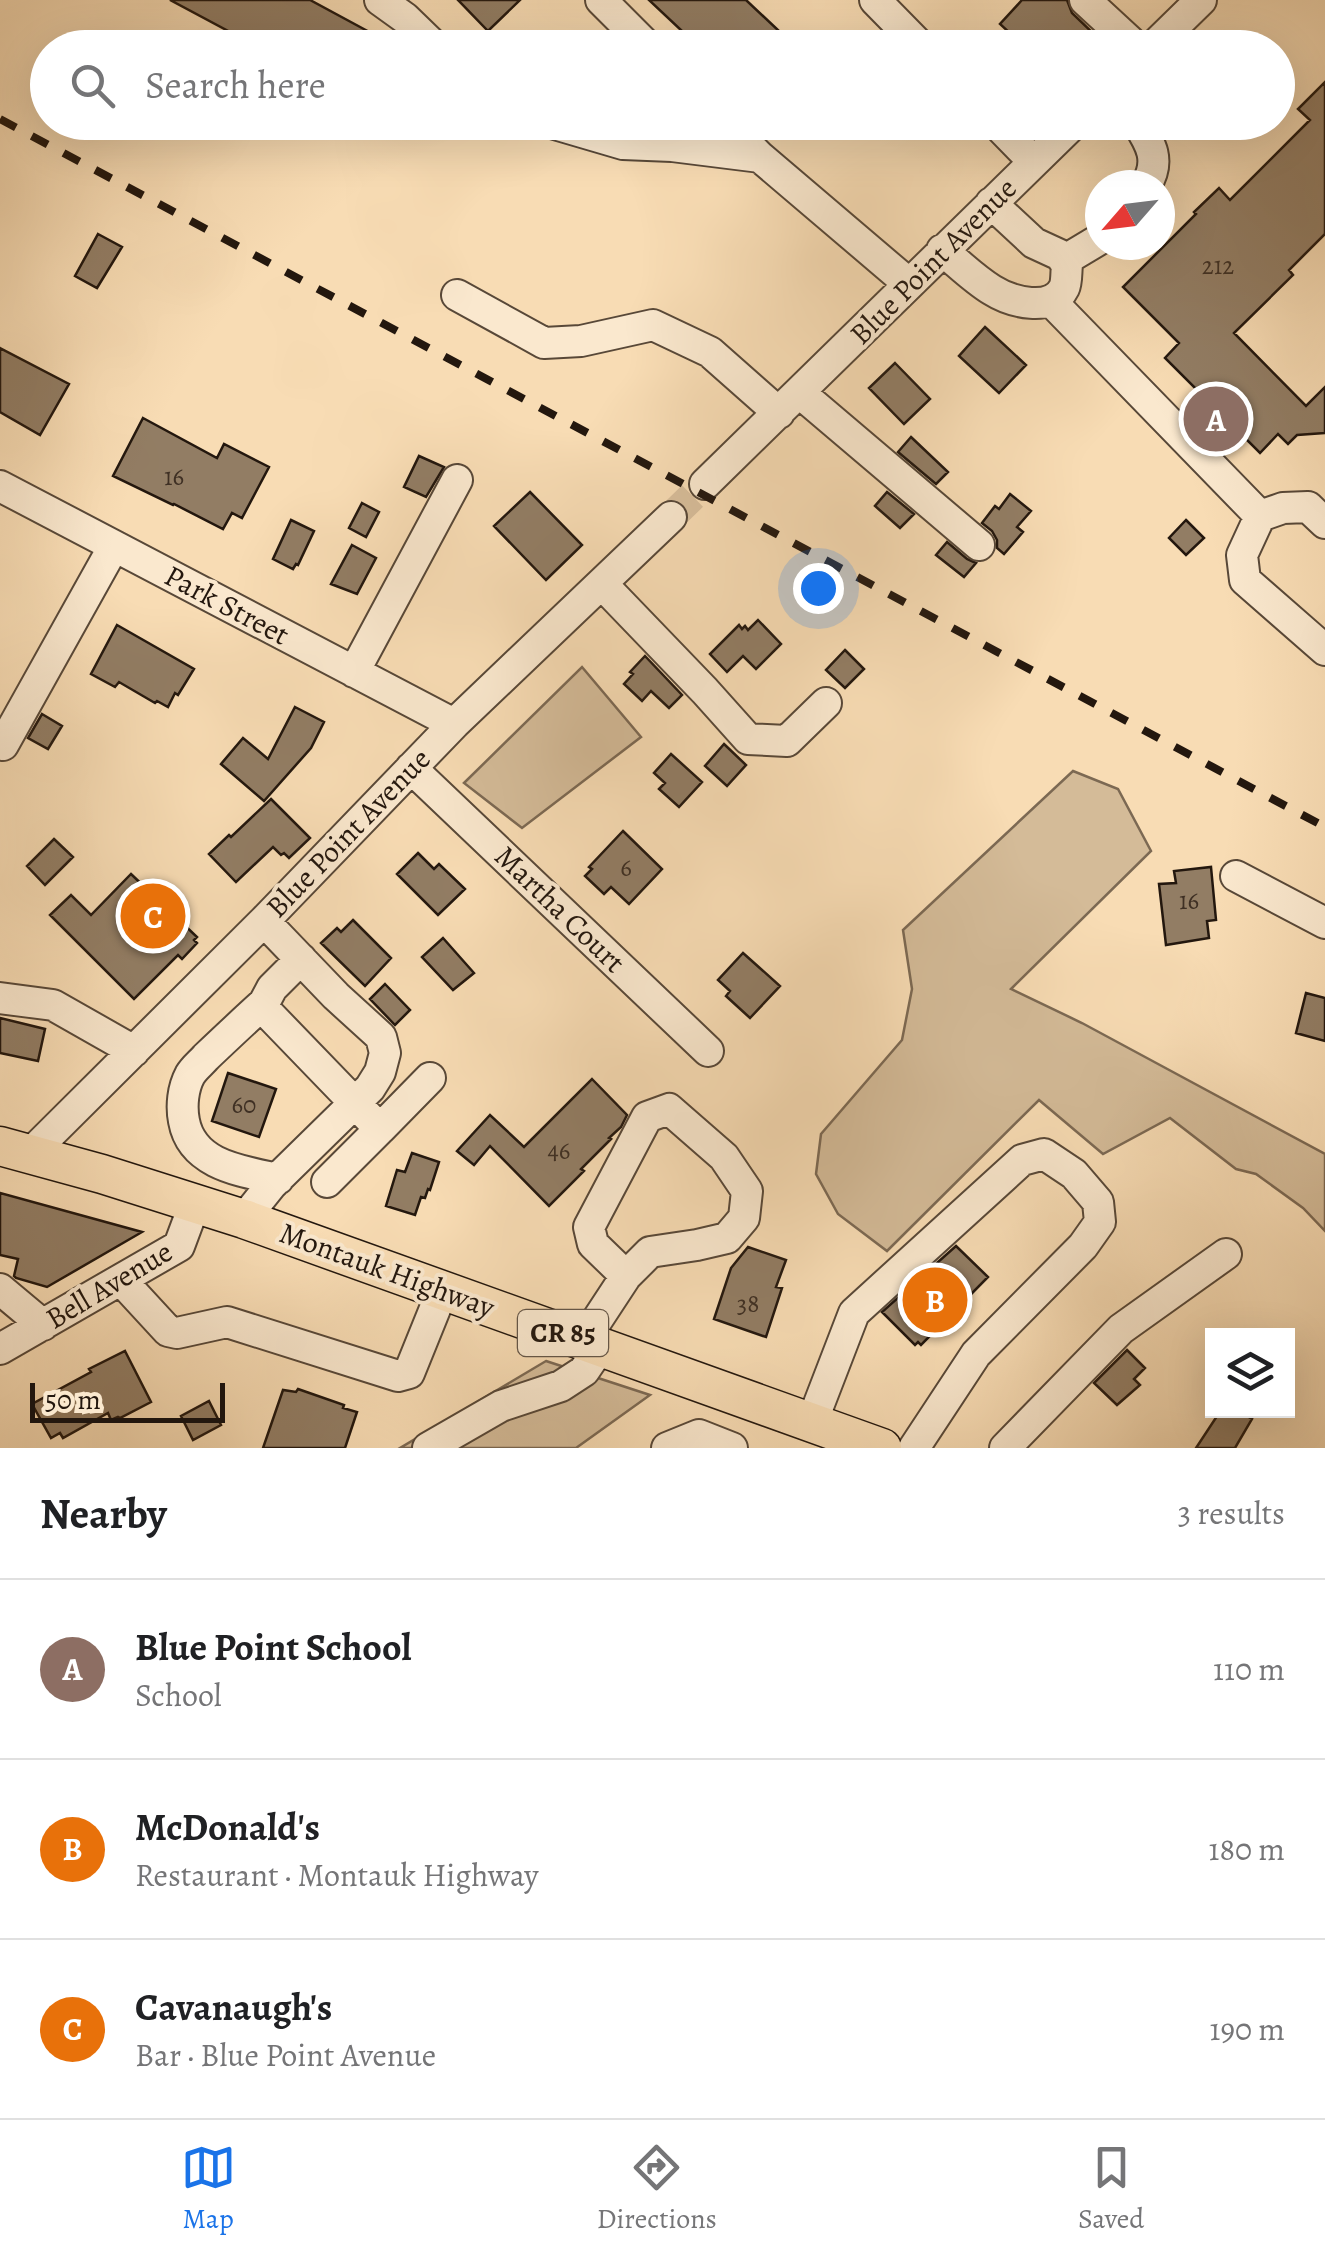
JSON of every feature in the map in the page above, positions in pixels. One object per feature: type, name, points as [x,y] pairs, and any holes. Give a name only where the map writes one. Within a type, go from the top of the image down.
[{"type":"main road","name":"Montauk Highway","points":[[15,1150],[244,1219],[882,1448]]},
{"type":"street","points":[[380,0],[417,30]]},
{"type":"street","points":[[601,0],[631,30]]},
{"type":"street","points":[[875,0],[904,30]]},
{"type":"street","points":[[1084,0],[1117,30]]},
{"type":"street","points":[[1171,30],[1202,0]]},
{"type":"street","points":[[609,140],[760,157]]},
{"type":"street","points":[[743,140],[908,283]]},
{"type":"street","points":[[1013,140],[1034,162]]},
{"type":"street","name":"Blue Point Avenue","points":[[705,484],[1057,140]]},
{"type":"street","points":[[1148,140],[1152,170]]},
{"type":"street","points":[[942,250],[1008,298],[1039,304],[1052,302],[1064,288],[1067,264],[1060,255],[1034,243],[991,203]]},
{"type":"street","points":[[1064,260],[1085,248]]},
{"type":"street","points":[[458,294],[544,342],[581,341],[653,325],[710,352],[790,403],[979,545]]},
{"type":"street","points":[[1052,302],[1260,516]]},
{"type":"street","points":[[354,672],[457,480]]},
{"type":"street","name":"Park Street","points":[[0,486],[454,724]]},
{"type":"street","points":[[1325,524],[1308,507],[1283,508],[1260,516],[1242,555],[1245,580],[1325,650]]},
{"type":"street","name":"Blue Point Avenue","points":[[15,1150],[134,1051],[454,724],[672,517]]},
{"type":"street","points":[[2,745],[114,546]]},
{"type":"street","points":[[602,584],[748,739],[786,741],[826,703]]},
{"type":"street","name":"Martha Court","points":[[411,768],[708,1051]]},
{"type":"street","points":[[1236,876],[1325,923]]},
{"type":"street","points":[[244,1219],[278,1179],[370,1088],[385,1053],[381,1037],[264,921]]},
{"type":"street","points":[[278,1179],[205,1156],[194,1146],[184,1127],[182,1109],[191,1072],[264,1003],[272,988],[301,959]]},
{"type":"street","points":[[0,998],[52,1005],[134,1051]]},
{"type":"street","points":[[264,1003],[267,1012],[380,1129]]},
{"type":"street","points":[[328,1182],[430,1078]]},
{"type":"street","points":[[428,1448],[501,1406],[561,1386],[584,1372],[592,1343],[626,1276],[650,1252],[727,1238],[744,1218],[747,1191],[724,1157],[669,1108],[647,1117],[589,1227],[593,1244],[626,1276]]},
{"type":"street","points":[[812,1422],[854,1313],[1022,1160],[1044,1154],[1074,1174],[1098,1202],[1100,1222],[1083,1246],[976,1354],[914,1448]]},
{"type":"street","name":"Bell Avenue","points":[[0,1349],[178,1246],[195,1203]]},
{"type":"street","points":[[1005,1448],[1121,1329],[1226,1254]]},
{"type":"street","points":[[121,1280],[168,1331],[227,1322],[398,1376],[408,1373],[443,1289]]},
{"type":"street","points":[[0,1289],[43,1325]]},
{"type":"street","points":[[667,1448],[699,1435],[732,1448]]},
{"type":"shaded area","points":[[582,667],[641,737],[522,828],[464,783]]},
{"type":"shaded area","points":[[1073,771],[1118,789],[1151,851],[1011,989],[1325,1154],[1325,1231],[1303,1208],[1256,1174],[1236,1169],[1170,1118],[1103,1154],[1039,1100],[887,1251],[838,1214],[816,1174],[821,1134],[902,1040],[912,989],[903,930]]},
{"type":"shaded area","points":[[546,1361],[650,1395],[576,1448],[400,1448]]},
{"type":"building","points":[[170,0],[310,0],[366,30],[226,30]]},
{"type":"building","points":[[458,0],[520,0],[489,30]]},
{"type":"building","points":[[649,0],[746,0],[778,30],[681,30]]},
{"type":"building","points":[[1022,0],[1067,0],[1072,13],[1090,30],[1006,30],[1000,24]]},
{"type":"building","points":[[1325,82],[1325,234],[1289,270],[1293,275],[1234,333],[1306,406],[1325,387],[1325,433],[1297,435],[1288,444],[1278,434],[1260,453],[1165,358],[1179,343],[1123,287],[1150,260],[1175,260],[1175,235],[1194,212],[1219,188],[1230,200],[1290,140],[1295,140],[1310,120],[1298,109]]},
{"type":"building","points":[[98,234],[122,247],[97,288],[75,276]]},
{"type":"building","points":[[985,327],[1026,365],[999,393],[959,356]]},
{"type":"building","points":[[0,348],[69,384],[40,435],[0,412]]},
{"type":"building","points":[[895,363],[930,399],[904,424],[869,388]]},
{"type":"building","points":[[143,418],[217,458],[224,444],[269,467],[242,518],[232,513],[223,529],[113,476]]},
{"type":"building","points":[[911,437],[948,472],[936,484],[898,452]]},
{"type":"building","points":[[419,456],[444,467],[426,497],[404,487]]},
{"type":"building","points":[[530,492],[582,545],[546,580],[494,526]]},
{"type":"building","points":[[887,492],[914,514],[900,528],[875,506]]},
{"type":"building","points":[[1010,494],[1031,511],[1017,527],[1023,532],[1004,554],[997,548],[992,531],[982,523]]},
{"type":"building","points":[[362,503],[379,512],[366,537],[349,528]]},
{"type":"building","points":[[291,520],[314,531],[293,569],[273,559]]},
{"type":"building","points":[[1186,520],[1204,538],[1186,555],[1169,538]]},
{"type":"building","points":[[947,542],[976,563],[964,577],[936,555]]},
{"type":"building","points":[[352,545],[376,558],[357,594],[331,584]]},
{"type":"building","points":[[758,620],[781,644],[756,669],[743,656],[727,672],[710,654],[739,625],[748,630]]},
{"type":"building","points":[[117,625],[194,669],[168,707],[119,682],[115,687],[91,674]]},
{"type":"building","points":[[845,650],[864,669],[845,688],[826,670]]},
{"type":"building","points":[[645,656],[682,695],[669,708],[651,691],[642,701],[624,684]]},
{"type":"building","points":[[295,707],[324,722],[311,748],[264,801],[221,764],[243,738],[268,759]]},
{"type":"building","points":[[42,714],[62,726],[48,749],[28,738]]},
{"type":"building","points":[[724,744],[746,765],[727,786],[705,766]]},
{"type":"building","points":[[671,754],[702,782],[679,807],[659,789],[665,783],[654,773]]},
{"type":"building","points":[[271,799],[310,838],[289,858],[273,847],[236,882],[209,854]]},
{"type":"building","points":[[623,831],[662,869],[629,904],[611,887],[604,894],[585,876]]},
{"type":"building","points":[[54,839],[73,857],[45,885],[27,866]]},
{"type":"building","points":[[418,853],[434,869],[439,864],[465,889],[438,915],[397,874]]},
{"type":"building","points":[[1211,867],[1216,920],[1207,921],[1209,938],[1166,945],[1159,884],[1176,883],[1174,871]]},
{"type":"building","points":[[131,874],[197,937],[197,943],[182,959],[178,955],[134,999],[50,915],[71,895],[91,915]]},
{"type":"building","points":[[353,920],[391,958],[365,986],[321,943]]},
{"type":"building","points":[[443,938],[474,973],[453,990],[422,957]]},
{"type":"building","points":[[743,953],[780,986],[750,1018],[726,996],[730,991],[718,980]]},
{"type":"building","points":[[385,984],[410,1010],[395,1025],[370,999]]},
{"type":"building","points":[[1306,993],[1325,998],[1325,1041],[1296,1033]]},
{"type":"building","points":[[0,1018],[45,1029],[38,1061],[0,1053]]},
{"type":"building","points":[[228,1073],[276,1089],[259,1137],[212,1121]]},
{"type":"building","points":[[592,1079],[627,1115],[611,1139],[581,1169],[584,1171],[549,1206],[490,1146],[474,1165],[457,1151],[490,1115],[524,1147]]},
{"type":"building","points":[[412,1153],[439,1162],[430,1190],[425,1198],[421,1197],[415,1215],[386,1206],[397,1170],[405,1172]]},
{"type":"building","points":[[0,1193],[142,1232],[47,1287],[16,1278],[18,1259],[0,1255]]},
{"type":"building","points":[[956,1246],[988,1277],[921,1345],[915,1345],[882,1312]]},
{"type":"building","points":[[748,1247],[786,1260],[776,1287],[782,1288],[766,1337],[714,1319],[731,1268]]},
{"type":"building","points":[[1127,1350],[1145,1368],[1134,1379],[1140,1385],[1117,1405],[1094,1383]]},
{"type":"building","points":[[125,1351],[151,1402],[120,1418],[111,1420],[108,1413],[63,1438],[60,1433],[51,1438],[32,1404]]},
{"type":"building","points":[[298,1389],[357,1412],[345,1448],[263,1448],[283,1390]]},
{"type":"building","points":[[209,1401],[221,1425],[193,1440],[181,1416]]},
{"type":"building","points":[[1216,1418],[1252,1419],[1235,1448],[1196,1448]]},
{"type":"tunnel","points":[[671,517],[705,484]]},
{"type":"railway","points":[[0,119],[30,135]]},
{"type":"railway","points":[[39,140],[1325,827]]},
{"type":"place","name":"Blue Point School","points":[[1216,419]]},
{"type":"place","name":"Cavanaugh's","points":[[153,916]]},
{"type":"place","name":"McDonald's","points":[[935,1300]]}]
